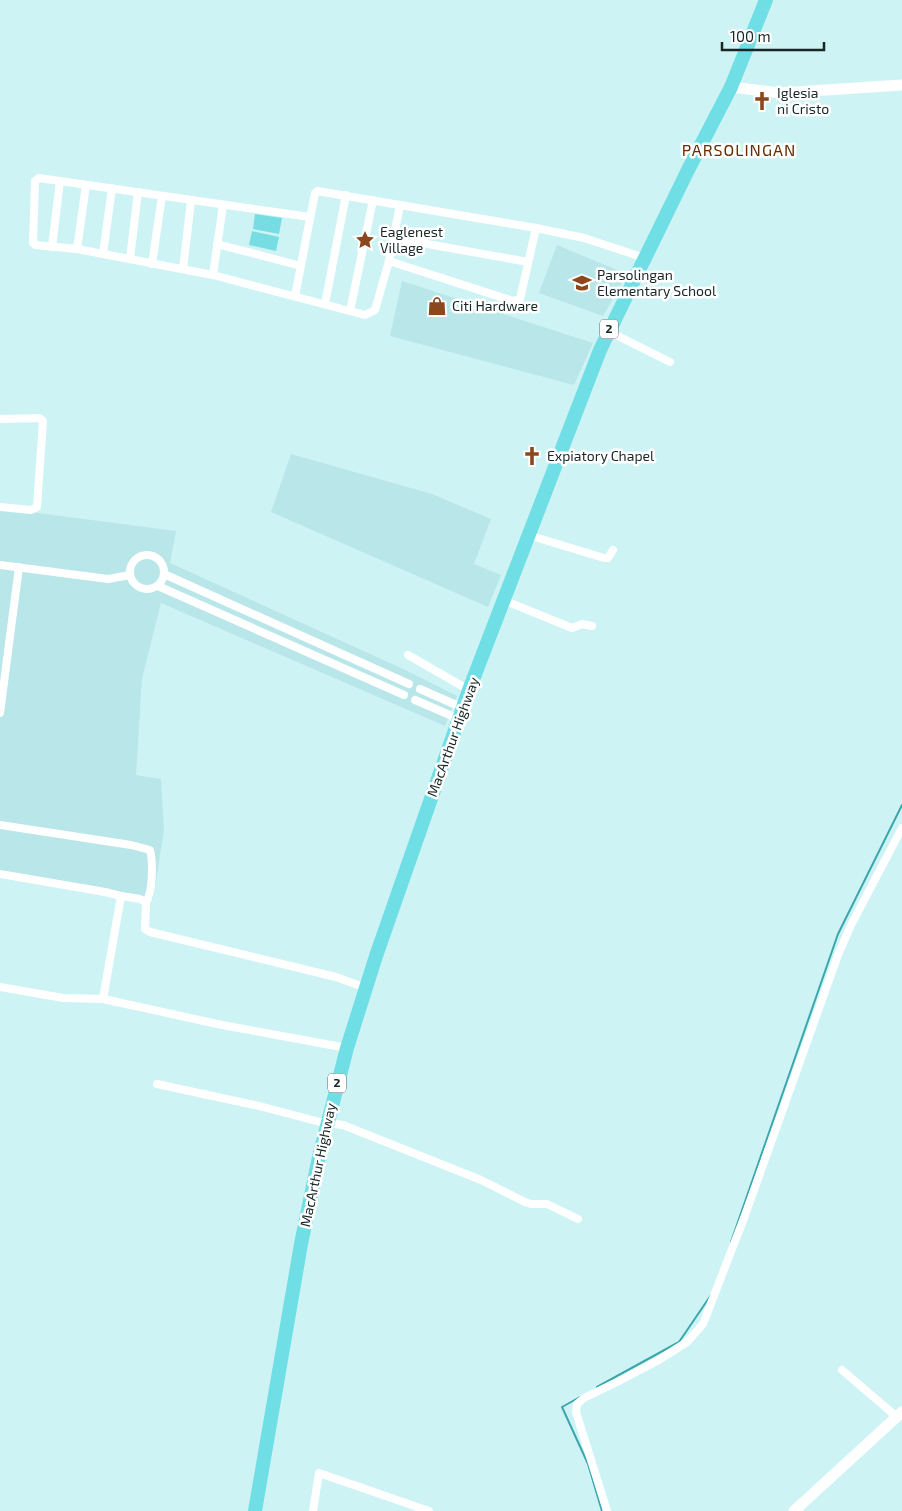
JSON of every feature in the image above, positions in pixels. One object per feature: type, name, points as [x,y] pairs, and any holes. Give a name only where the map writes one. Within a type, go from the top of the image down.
[{"type":"highway","name":"MacArthur Highway","points":[[255,1511],[301,1244],[326,1122],[346,1048],[366,988],[461,714],[558,455],[608,331],[731,87],[766,0]]},
{"type":"street","points":[[731,87],[780,93],[902,85]]},
{"type":"street","points":[[310,218],[38,178],[35,181],[33,243],[35,245],[77,249],[213,275],[365,315],[376,310],[389,260],[400,205]]},
{"type":"street","points":[[52,247],[60,181]]},
{"type":"street","points":[[77,249],[86,185]]},
{"type":"street","points":[[103,254],[112,188]]},
{"type":"street","points":[[295,296],[315,193],[317,191],[536,228],[584,238],[645,258]]},
{"type":"street","points":[[130,259],[138,192]]},
{"type":"street","points":[[325,304],[346,195]]},
{"type":"street","points":[[152,264],[162,196]]},
{"type":"street","points":[[350,311],[372,200]]},
{"type":"street","points":[[183,269],[192,201]]},
{"type":"street","points":[[213,275],[222,205]]},
{"type":"street","points":[[389,260],[513,301],[520,299],[536,228]]},
{"type":"street","points":[[394,238],[528,262]]},
{"type":"street","points":[[217,244],[301,266]]},
{"type":"street","points":[[608,331],[670,362]]},
{"type":"street","points":[[0,418],[39,418],[43,421],[36,507],[31,510],[0,506]]},
{"type":"street","points":[[528,535],[604,558],[608,558],[613,550]]},
{"type":"street","points":[[142,556],[152,556],[160,561],[164,574],[158,586],[150,590],[141,588],[134,583],[130,576],[130,569],[134,561],[142,556]]},
{"type":"street","points":[[0,565],[108,579],[130,576]]},
{"type":"street","points":[[0,713],[20,567]]},
{"type":"street","points":[[164,574],[409,684]]},
{"type":"street","points":[[158,586],[404,695]]},
{"type":"street","points":[[503,600],[572,628],[582,624],[592,626]]},
{"type":"street","points":[[225,616],[230,604]]},
{"type":"street","points":[[283,641],[288,630]]},
{"type":"street","points":[[341,667],[344,655]]},
{"type":"street","points":[[408,655],[470,690]]},
{"type":"street","points":[[420,689],[461,714]]},
{"type":"street","points":[[415,700],[461,714]]},
{"type":"street","points":[[0,824],[132,845],[150,850],[152,874],[149,897],[146,902],[145,929],[150,932],[336,977],[366,988]]},
{"type":"street","points":[[607,1511],[576,1412],[578,1404],[584,1398],[639,1371],[687,1342],[703,1324],[744,1218],[838,956],[851,924],[902,828]]},
{"type":"street","points":[[0,874],[105,892],[146,902]]},
{"type":"street","points":[[103,999],[121,896]]},
{"type":"street","points":[[0,988],[64,998],[103,999],[346,1048]]},
{"type":"street","points":[[157,1084],[260,1106],[320,1122],[343,1125],[481,1180],[525,1202],[547,1204],[578,1219]]},
{"type":"street","points":[[794,1511],[900,1414],[842,1370]]},
{"type":"street","points":[[313,1511],[319,1473],[429,1511]]},
{"type":"shaded area","points":[[255,214],[282,218],[279,234],[253,229]]},
{"type":"shaded area","points":[[252,231],[279,237],[276,251],[249,245]]},
{"type":"shaded area","name":"Parsolingan Elementary School","points":[[557,245],[627,274],[603,316],[539,293]]},
{"type":"shaded area","name":"Citi Hardware","points":[[402,281],[593,343],[574,385],[390,336]]},
{"type":"shaded area","points":[[291,454],[432,494],[491,519],[474,564],[501,575],[488,607],[271,512]]},
{"type":"shaded area","points":[[0,508],[176,531],[170,563],[401,668],[457,696],[445,726],[161,603],[142,679],[136,775],[161,779],[164,831],[153,899],[0,872]]},
{"type":"waterway","points":[[731,1242],[838,934],[902,805]]},
{"type":"waterway","points":[[597,1387],[679,1342],[711,1295]]},
{"type":"waterway","points":[[580,1397],[562,1407],[588,1464],[602,1511]]},
{"type":"place","name":"Iglesia ni Cristo","points":[[762,101]]},
{"type":"place","name":"Eaglenest Village","points":[[365,240]]},
{"type":"place","name":"Parsolingan Elementary School","points":[[582,283]]},
{"type":"place","name":"Citi Hardware","points":[[437,306]]},
{"type":"place","name":"Expiatory Chapel","points":[[532,456]]},
{"type":"district","name":"PARSOLINGAN","points":[[739,150]]}]
